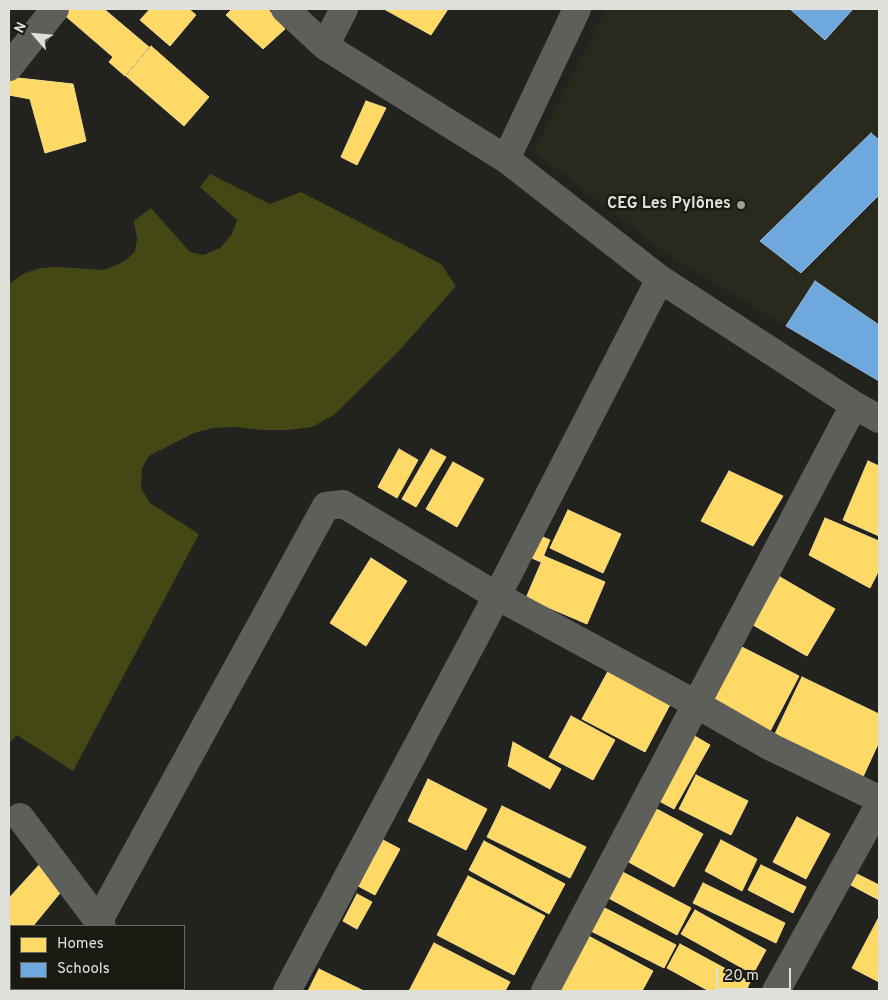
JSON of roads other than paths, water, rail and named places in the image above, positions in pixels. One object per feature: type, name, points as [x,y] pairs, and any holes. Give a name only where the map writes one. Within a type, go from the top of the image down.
[{"type":"street","points":[[9,67],[55,9]]},
{"type":"street","points":[[285,9],[325,46],[506,159],[660,279],[879,419]]},
{"type":"street","points":[[325,46],[344,9]]},
{"type":"street","points":[[506,159],[577,9]]},
{"type":"street","points":[[288,991],[497,596],[660,279]]},
{"type":"street","points":[[545,991],[854,404]]},
{"type":"street","points":[[20,817],[100,924],[326,506],[343,504],[497,596],[771,747],[879,799]]},
{"type":"street","points":[[776,991],[879,805]]},
{"type":"place","name":"CEG Les Pylônes","points":[[741,205]]}]
